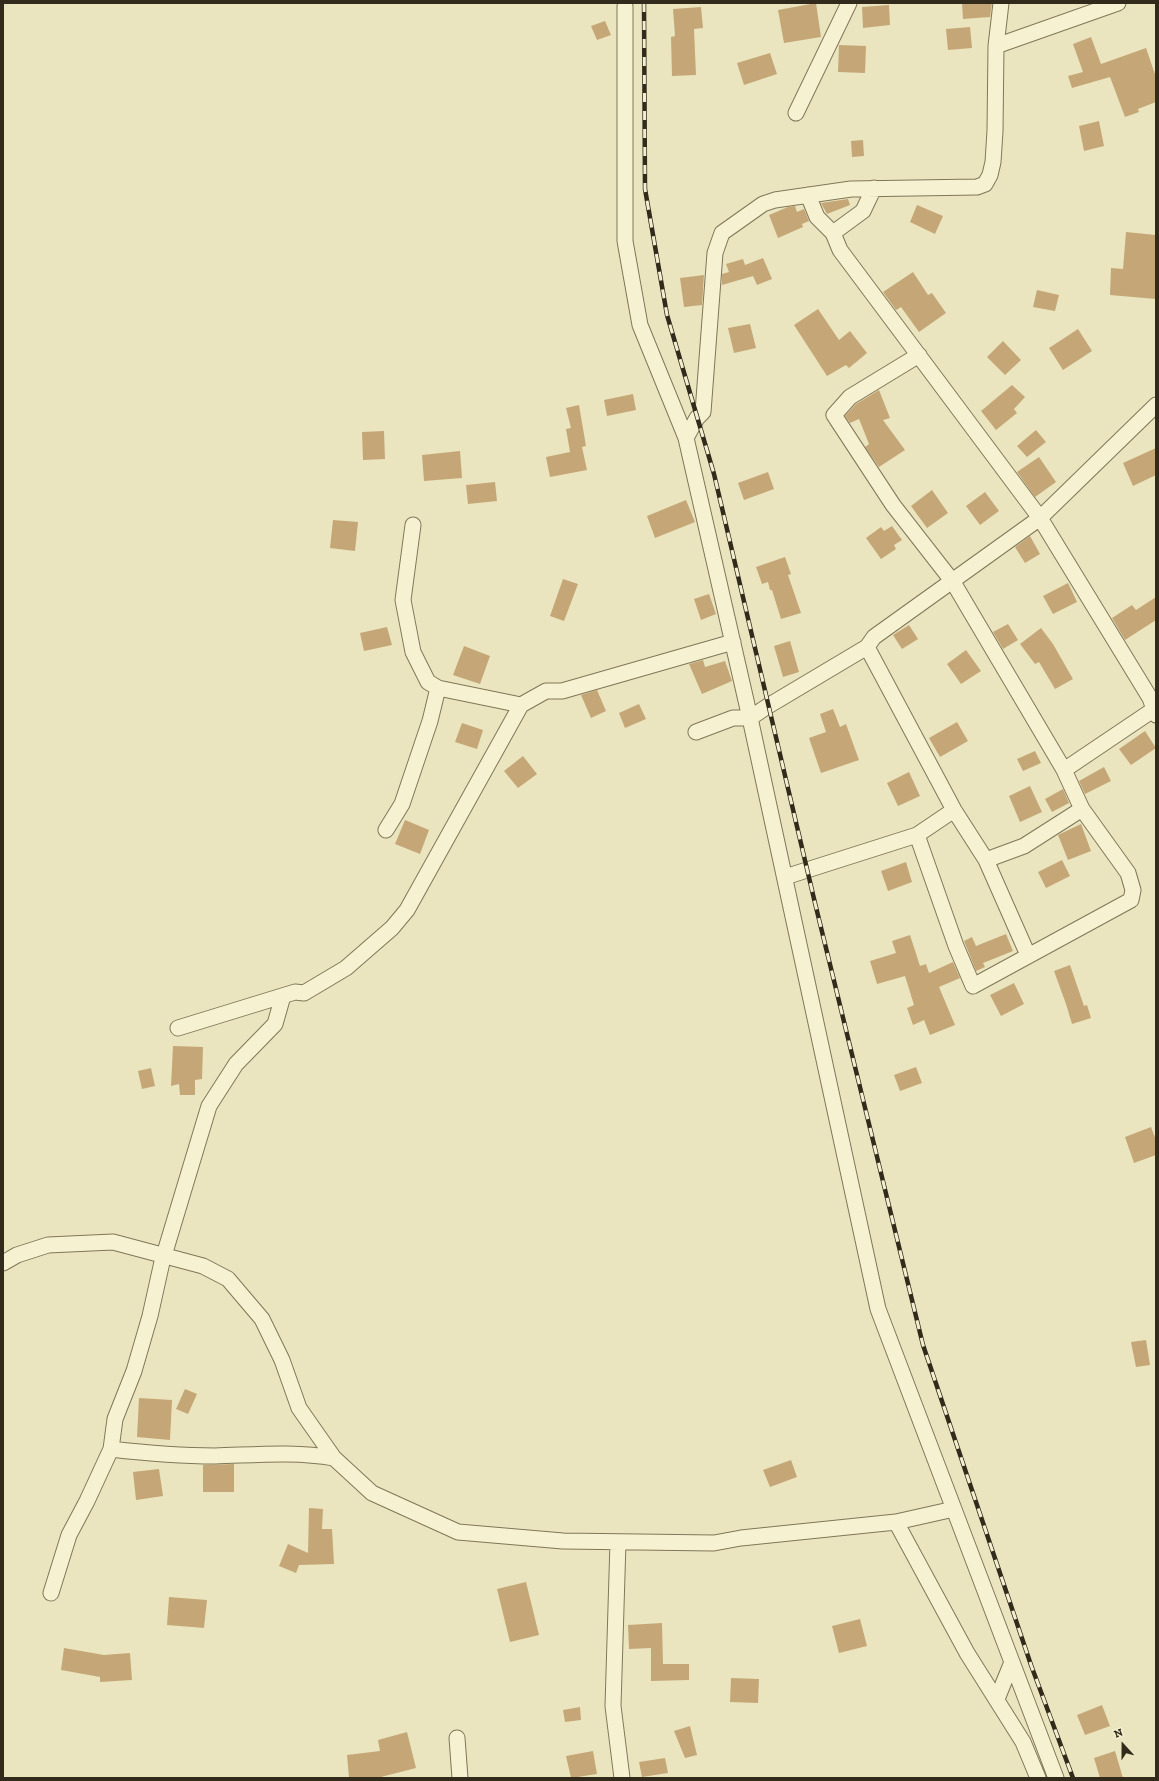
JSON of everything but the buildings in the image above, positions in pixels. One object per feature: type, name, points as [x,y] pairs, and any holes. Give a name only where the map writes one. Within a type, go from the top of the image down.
[{"type":"street","points":[[796,113],[849,3]]},
{"type":"street","points":[[686,438],[697,418],[703,412],[715,253],[718,240],[722,233],[763,204],[776,200],[851,189],[977,187],[984,184],[990,175],[993,162],[996,46],[1001,3]]},
{"type":"street","points":[[996,46],[1118,3]]},
{"type":"street","points":[[625,6],[625,240],[640,325],[686,438],[750,718],[878,1309],[1056,1778]]},
{"type":"street","points":[[833,233],[863,211],[874,188]]},
{"type":"street","points":[[808,195],[817,216],[833,233],[840,250],[1040,518],[1150,698],[1154,712],[1064,770]]},
{"type":"street","points":[[917,835],[956,946],[973,986],[1131,900],[1133,890],[1128,873],[1082,809],[1064,770],[953,582],[893,505],[834,415],[850,397],[919,355]]},
{"type":"street","points":[[696,732],[733,718],[750,718],[867,647],[874,636],[953,582],[1040,518],[1156,406]]},
{"type":"street","points":[[413,525],[403,600],[413,652],[428,682],[438,688],[521,705]]},
{"type":"street","points":[[178,1028],[295,992],[304,993],[346,968],[392,928],[407,910],[521,705],[546,691],[562,691],[733,642]]},
{"type":"street","points":[[867,647],[954,810],[986,860],[1028,955]]},
{"type":"street","points":[[386,830],[402,804],[430,721],[438,688]]},
{"type":"street","points":[[986,860],[1024,846],[1082,809]]},
{"type":"street","points":[[785,877],[917,835],[954,810]]},
{"type":"street","points":[[51,1593],[69,1535],[87,1501],[111,1449],[115,1419],[134,1371],[150,1316],[164,1256],[209,1106],[236,1064],[275,1024],[283,996]]},
{"type":"street","points":[[3,1263],[17,1255],[48,1246],[113,1242],[203,1266],[228,1279],[262,1319],[282,1360],[299,1408],[334,1458],[372,1493],[458,1532],[563,1541],[714,1543],[741,1538],[896,1522],[954,1509]]},
{"type":"street","points":[[111,1449],[144,1453],[212,1456],[314,1454],[334,1458]]},
{"type":"street","points":[[896,1522],[967,1653],[1023,1742],[1038,1778]]},
{"type":"street","points":[[618,1542],[613,1706],[622,1778]]},
{"type":"street","points":[[997,1699],[1012,1662]]},
{"type":"street","points":[[457,1738],[460,1778]]},
{"type":"railway","points":[[644,3],[645,189],[667,315],[714,474],[815,903],[923,1345],[1031,1665],[1073,1778]]}]
